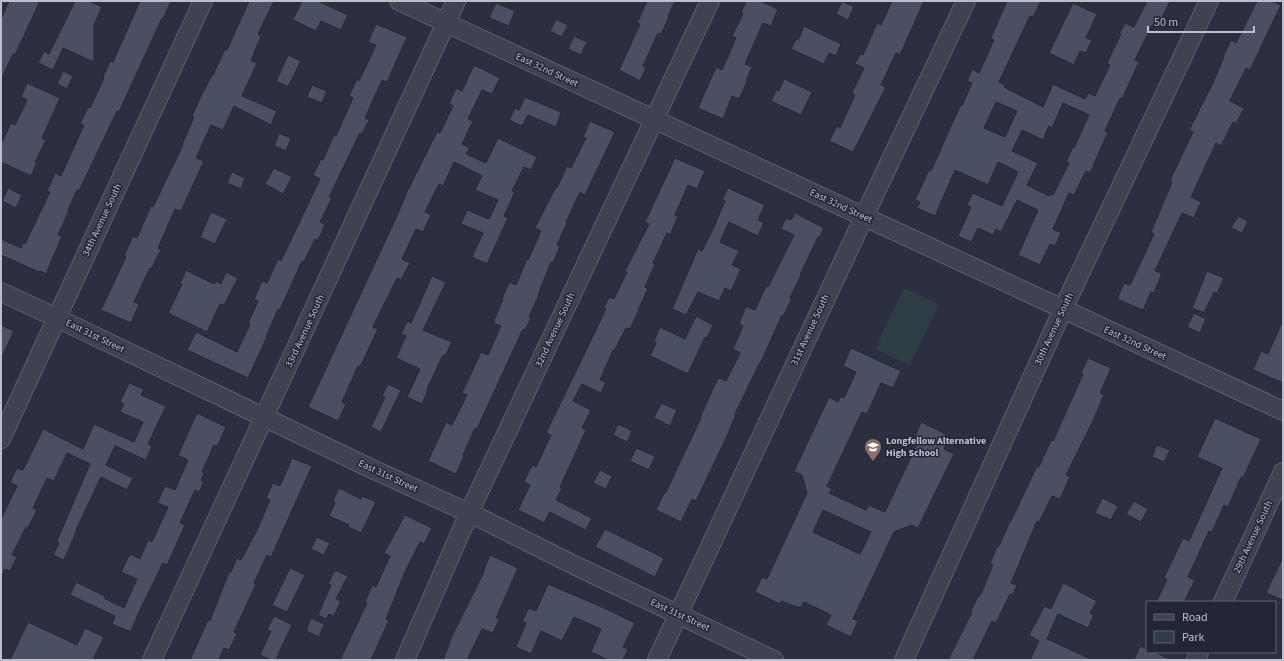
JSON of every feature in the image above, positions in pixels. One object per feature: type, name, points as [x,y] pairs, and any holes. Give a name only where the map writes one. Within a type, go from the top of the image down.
[{"type":"street","name":"34th Avenue South","points":[[1,439],[203,1]]},
{"type":"street","name":"East 32nd Street","points":[[399,1],[1283,411]]},
{"type":"street","name":"33rd Avenue South","points":[[152,660],[265,418],[456,1]]},
{"type":"street","name":"32nd Avenue South","points":[[405,660],[469,513],[710,1]]},
{"type":"street","name":"31st Avenue South","points":[[657,660],[966,1]]},
{"type":"street","name":"30th Avenue South","points":[[904,660],[1063,309],[1209,1]]},
{"type":"street","name":"East 31st Street","points":[[1,292],[265,418],[469,513],[774,660]]},
{"type":"street","name":"29th Avenue South","points":[[1223,601],[1283,472]]},
{"type":"green space","points":[[904,288],[939,304],[910,365],[875,349]]},
{"type":"building","points":[[9,1],[40,1],[15,55],[13,54],[1,80],[1,19]]},
{"type":"building","points":[[75,1],[89,1],[102,7],[94,25],[94,62],[63,48],[53,70],[38,63],[44,51],[49,54]]},
{"type":"building","points":[[140,1],[171,1],[119,112],[117,111],[79,191],[77,190],[58,235],[62,236],[46,274],[1,255],[1,239],[21,248],[23,243],[25,244],[50,192],[47,191],[55,173],[61,176],[84,125],[80,124],[88,107],[90,108],[110,61],[113,62]]},
{"type":"building","points":[[249,1],[274,1],[258,34],[261,36],[251,61],[257,63],[242,96],[277,111],[271,125],[234,106],[223,130],[211,125],[196,158],[204,161],[181,211],[175,209],[158,248],[161,250],[151,269],[150,268],[134,302],[139,304],[131,323],[101,310],[126,257],[124,256],[133,236],[137,238],[151,206],[153,207],[183,145],[194,117],[192,116],[200,98],[225,49],[227,50]]},
{"type":"building","points":[[302,1],[318,1],[348,15],[341,30],[321,21],[316,31],[293,20]]},
{"type":"building","points":[[647,1],[675,1],[661,34],[658,33],[643,66],[646,68],[640,81],[619,70],[640,24],[637,23]]},
{"type":"building","points":[[746,1],[760,1],[778,9],[771,26],[763,23],[745,64],[752,67],[746,81],[747,82],[739,99],[732,96],[723,119],[698,108],[716,67],[722,70],[736,38],[732,36],[743,14],[741,13]]},
{"type":"building","points":[[842,1],[854,7],[848,20],[836,14]]},
{"type":"building","points":[[892,1],[924,1],[900,55],[896,53],[881,85],[886,87],[853,152],[829,141],[837,126],[840,128],[855,95],[852,93],[864,68],[855,64],[860,54],[863,55],[877,23],[881,25]]},
{"type":"building","points":[[1007,1],[1041,1],[1033,17],[1030,16],[999,82],[1005,85],[1004,87],[1043,107],[1053,84],[1085,99],[1088,93],[1095,96],[1110,65],[1107,63],[1125,23],[1134,27],[1147,1],[1170,1],[1157,28],[1152,25],[1135,60],[1139,62],[1105,131],[1108,132],[1090,173],[1086,171],[1074,195],[1069,193],[1053,229],[1061,233],[1055,246],[1050,244],[1040,265],[1018,255],[1038,210],[1017,200],[1001,232],[996,229],[993,235],[978,228],[971,242],[958,236],[971,207],[967,205],[973,193],[1002,206],[1018,172],[998,162],[988,185],[955,170],[935,216],[917,208],[920,202],[915,200],[929,170],[931,171],[960,106],[962,106],[972,83],[967,81],[972,69],[979,73],[994,40],[991,38]],"holes":[[[996,102],[1017,111],[1005,137],[984,128]],[[1063,103],[1089,115],[1066,162],[1069,163],[1053,195],[1050,194],[1049,196],[1027,185],[1038,163],[1012,151],[1022,130],[1043,140],[1049,126],[1052,128]]]},
{"type":"building","points":[[1257,1],[1271,1],[1281,5],[1250,70],[1246,68],[1230,101],[1244,108],[1236,124],[1233,122],[1221,146],[1216,143],[1191,197],[1201,202],[1194,218],[1182,213],[1155,271],[1162,273],[1154,293],[1151,292],[1143,310],[1117,299],[1124,283],[1130,285],[1154,234],[1151,232],[1172,182],[1170,180],[1193,132],[1189,130],[1213,83],[1223,57],[1231,40],[1236,43]]},
{"type":"building","points":[[496,3],[515,11],[509,26],[489,18]]},
{"type":"building","points":[[1073,3],[1097,14],[1086,38],[1092,40],[1086,53],[1080,51],[1074,65],[1049,53]]},
{"type":"building","points":[[556,19],[568,25],[562,37],[550,31]]},
{"type":"building","points":[[376,24],[407,37],[387,82],[382,80],[365,118],[369,120],[362,134],[360,133],[329,197],[332,198],[320,222],[325,224],[318,241],[315,239],[304,262],[302,261],[280,310],[278,309],[248,378],[187,350],[196,332],[237,352],[250,324],[248,323],[258,301],[254,299],[262,281],[267,283],[278,259],[281,261],[320,179],[313,175],[321,159],[323,160],[334,135],[336,136],[353,98],[349,96],[357,79],[359,81],[376,45],[368,42]]},
{"type":"building","points":[[804,26],[841,44],[836,56],[829,53],[824,64],[791,49],[796,39],[798,40]]},
{"type":"building","points":[[574,36],[587,42],[581,55],[568,49]]},
{"type":"building","points":[[288,55],[301,61],[288,87],[276,81]]},
{"type":"building","points":[[474,65],[500,78],[492,94],[482,90],[468,119],[473,121],[462,144],[470,148],[466,154],[486,163],[498,138],[537,157],[531,170],[524,167],[512,191],[515,192],[504,216],[508,218],[487,264],[472,257],[483,233],[461,224],[467,210],[489,219],[498,200],[475,190],[482,176],[454,162],[443,186],[439,184],[425,212],[431,215],[423,232],[416,229],[402,259],[410,263],[401,280],[397,278],[373,327],[378,329],[360,367],[358,366],[342,402],[346,404],[338,421],[308,407],[408,190],[437,132],[440,133],[453,106],[449,104],[456,88],[462,91]]},
{"type":"building","points":[[63,71],[73,76],[67,89],[57,84]]},
{"type":"building","points":[[784,79],[812,92],[801,115],[771,101],[776,90],[779,91]]},
{"type":"building","points":[[27,83],[60,98],[42,138],[46,140],[35,162],[37,162],[31,176],[1,162],[1,144],[11,123],[15,125],[27,100],[21,97]]},
{"type":"building","points":[[312,85],[327,91],[322,103],[307,97]]},
{"type":"building","points":[[525,97],[561,112],[556,127],[528,115],[522,126],[509,120],[515,108],[519,110]]},
{"type":"building","points":[[590,121],[615,132],[585,195],[580,192],[566,222],[567,223],[557,245],[560,246],[553,263],[551,262],[529,317],[531,318],[525,330],[523,329],[477,429],[475,428],[456,474],[428,461],[446,422],[452,425],[467,395],[462,393],[481,352],[488,355],[501,326],[493,323],[509,282],[516,285],[541,231],[535,228],[556,187],[557,188],[567,166],[571,168],[586,138],[583,137]]},
{"type":"building","points":[[279,133],[291,138],[286,151],[274,146]]},
{"type":"building","points":[[675,158],[705,171],[697,189],[688,185],[675,215],[678,217],[670,235],[667,233],[653,263],[655,264],[645,287],[648,289],[639,310],[630,329],[626,328],[614,351],[613,350],[600,380],[606,382],[601,393],[582,384],[573,401],[591,410],[582,428],[586,430],[560,487],[562,488],[556,500],[592,518],[586,530],[550,512],[544,523],[518,510],[530,485],[524,482],[532,465],[536,467],[551,435],[546,433],[606,309],[604,308],[609,297],[614,299],[627,272],[625,271],[649,224],[645,222]]},
{"type":"building","points":[[274,168],[292,177],[283,194],[265,184]]},
{"type":"building","points":[[232,172],[245,178],[241,189],[227,183]]},
{"type":"building","points":[[8,188],[22,195],[16,208],[2,201]]},
{"type":"building","points":[[728,188],[765,205],[758,220],[764,223],[758,236],[729,222],[720,242],[739,251],[732,265],[741,269],[731,291],[725,288],[719,301],[698,292],[686,315],[672,309],[698,249],[702,251],[714,227],[725,201],[722,200]]},
{"type":"building","points":[[211,212],[227,219],[215,244],[200,237]]},
{"type":"building","points":[[795,213],[824,228],[819,238],[818,237],[800,275],[790,298],[792,299],[783,316],[782,315],[696,501],[692,499],[681,522],[656,510],[701,418],[700,417],[718,378],[726,381],[740,353],[733,349],[743,326],[739,324],[746,306],[755,310],[766,286],[768,287],[794,235],[781,229],[786,218],[791,220]]},
{"type":"building","points":[[1238,216],[1248,221],[1242,233],[1231,228]]},
{"type":"building","points":[[186,270],[214,284],[216,281],[221,284],[226,272],[238,278],[224,305],[220,304],[207,332],[168,313],[182,284],[180,283]]},
{"type":"building","points":[[1207,271],[1224,278],[1217,294],[1214,292],[1204,313],[1192,308]]},
{"type":"building","points":[[432,276],[446,282],[423,330],[452,342],[445,356],[443,355],[427,389],[428,390],[422,404],[407,397],[420,369],[396,358],[406,336],[401,334],[407,321],[411,323]]},
{"type":"building","points":[[1194,313],[1206,319],[1200,333],[1187,327]]},
{"type":"building","points":[[696,316],[713,325],[707,338],[705,337],[688,374],[650,356],[656,343],[654,341],[660,327],[685,339]]},
{"type":"building","points":[[1283,320],[1283,383],[1253,370],[1261,351],[1268,354]]},
{"type":"building","points":[[1,325],[14,331],[1,359]]},
{"type":"building","points":[[851,348],[901,371],[893,388],[881,383],[867,414],[862,412],[827,486],[832,489],[829,493],[866,510],[869,505],[885,512],[920,438],[915,436],[921,422],[946,434],[942,443],[946,445],[944,449],[954,454],[918,528],[912,525],[894,532],[853,619],[858,621],[851,637],[826,625],[831,615],[804,602],[801,607],[781,601],[780,604],[755,592],[762,577],[767,579],[807,493],[802,475],[794,471],[829,397],[838,402],[841,396],[844,398],[856,372],[843,366]],"holes":[[[823,510],[871,532],[860,554],[813,532]]]},
{"type":"building","points":[[1088,358],[1111,368],[1100,393],[1104,395],[1066,475],[1070,477],[1060,499],[1052,496],[1039,522],[1037,521],[1011,583],[1017,585],[1013,595],[1010,594],[996,623],[992,621],[973,660],[948,660],[972,612],[971,611],[978,596],[980,596],[993,565],[990,563],[998,545],[999,546],[1037,466],[1039,467],[1051,440],[1053,441],[1083,374],[1081,373]]},
{"type":"building","points":[[129,383],[144,389],[141,395],[166,406],[148,444],[152,446],[146,460],[115,446],[106,465],[133,478],[127,490],[101,477],[76,530],[64,560],[53,555],[59,543],[57,541],[90,464],[67,453],[54,481],[47,478],[33,508],[37,510],[28,528],[26,527],[12,555],[17,557],[10,571],[5,569],[1,578],[1,519],[17,486],[10,482],[17,468],[23,470],[43,429],[83,449],[94,424],[134,442],[143,422],[120,412],[124,404],[120,402]]},
{"type":"building","points":[[388,384],[401,390],[381,432],[371,427],[385,397],[382,396]]},
{"type":"building","points":[[661,403],[677,410],[670,426],[654,418]]},
{"type":"building","points":[[197,413],[226,427],[217,447],[214,445],[202,472],[204,473],[201,480],[204,481],[199,492],[195,490],[180,523],[185,525],[167,565],[163,563],[138,614],[131,632],[112,624],[115,616],[70,595],[76,582],[105,596],[104,598],[124,608],[137,579],[121,572],[130,554],[140,559],[148,540],[152,542],[168,507],[157,503],[165,486],[175,490],[188,460],[178,455]]},
{"type":"building","points":[[1215,418],[1261,439],[1243,478],[1241,477],[1228,507],[1224,505],[1212,532],[1209,531],[1188,577],[1195,580],[1184,601],[1156,601],[1167,580],[1164,578],[1183,538],[1189,541],[1222,468],[1197,457]]},
{"type":"building","points":[[618,424],[632,431],[627,442],[613,435]]},
{"type":"building","points":[[1157,445],[1170,450],[1164,462],[1152,457]]},
{"type":"building","points":[[636,448],[655,456],[649,470],[630,461]]},
{"type":"building","points":[[292,458],[312,466],[271,557],[267,555],[254,583],[256,584],[234,632],[237,634],[229,650],[224,648],[219,660],[190,660],[208,620],[210,621],[229,572],[231,572],[237,558],[241,560],[257,530],[270,500],[266,498],[273,483],[280,486]]},
{"type":"building","points":[[600,470],[612,476],[606,489],[593,483]]},
{"type":"building","points":[[339,488],[361,499],[362,496],[376,502],[361,533],[348,527],[349,525],[329,516],[335,503],[333,501]]},
{"type":"building","points":[[1102,498],[1118,506],[1111,520],[1095,513]]},
{"type":"building","points":[[1134,501],[1148,509],[1141,522],[1126,514]]},
{"type":"building","points":[[405,515],[432,528],[424,544],[420,542],[405,572],[386,619],[389,620],[371,660],[340,660],[367,603],[365,602],[372,585],[376,587],[390,556],[384,553]]},
{"type":"building","points":[[605,529],[664,558],[655,577],[595,547]]},
{"type":"building","points":[[317,537],[330,543],[324,555],[311,549]]},
{"type":"building","points":[[490,555],[518,568],[496,618],[499,619],[493,633],[482,629],[467,660],[443,660],[449,642],[484,572]]},
{"type":"building","points":[[1283,557],[1283,600],[1266,593]]},
{"type":"building","points":[[290,568],[305,575],[287,612],[272,605]]},
{"type":"building","points":[[335,570],[348,576],[336,599],[341,601],[334,616],[329,614],[326,619],[318,615],[331,585],[328,584]]},
{"type":"building","points":[[1063,583],[1097,601],[1090,613],[1094,615],[1088,628],[1058,614],[1047,639],[1093,660],[1030,660],[1039,641],[1029,635],[1044,606],[1051,609]]},
{"type":"building","points":[[548,584],[635,623],[623,647],[628,649],[623,660],[608,660],[591,652],[601,629],[574,617],[562,641],[541,631],[531,654],[516,647],[526,623],[522,621],[529,608],[536,611]]},
{"type":"building","points":[[274,616],[292,625],[276,660],[271,660],[260,655],[271,631],[267,630]]},
{"type":"building","points":[[311,618],[324,624],[319,637],[306,631]]},
{"type":"building","points":[[28,622],[77,645],[85,628],[104,637],[93,660],[10,660]]},
{"type":"building","points":[[1140,646],[1146,649],[1146,653],[1156,653],[1172,660],[1134,660]]},
{"type":"place","name":"Longfellow Alternative High School","points":[[873,462]]}]
